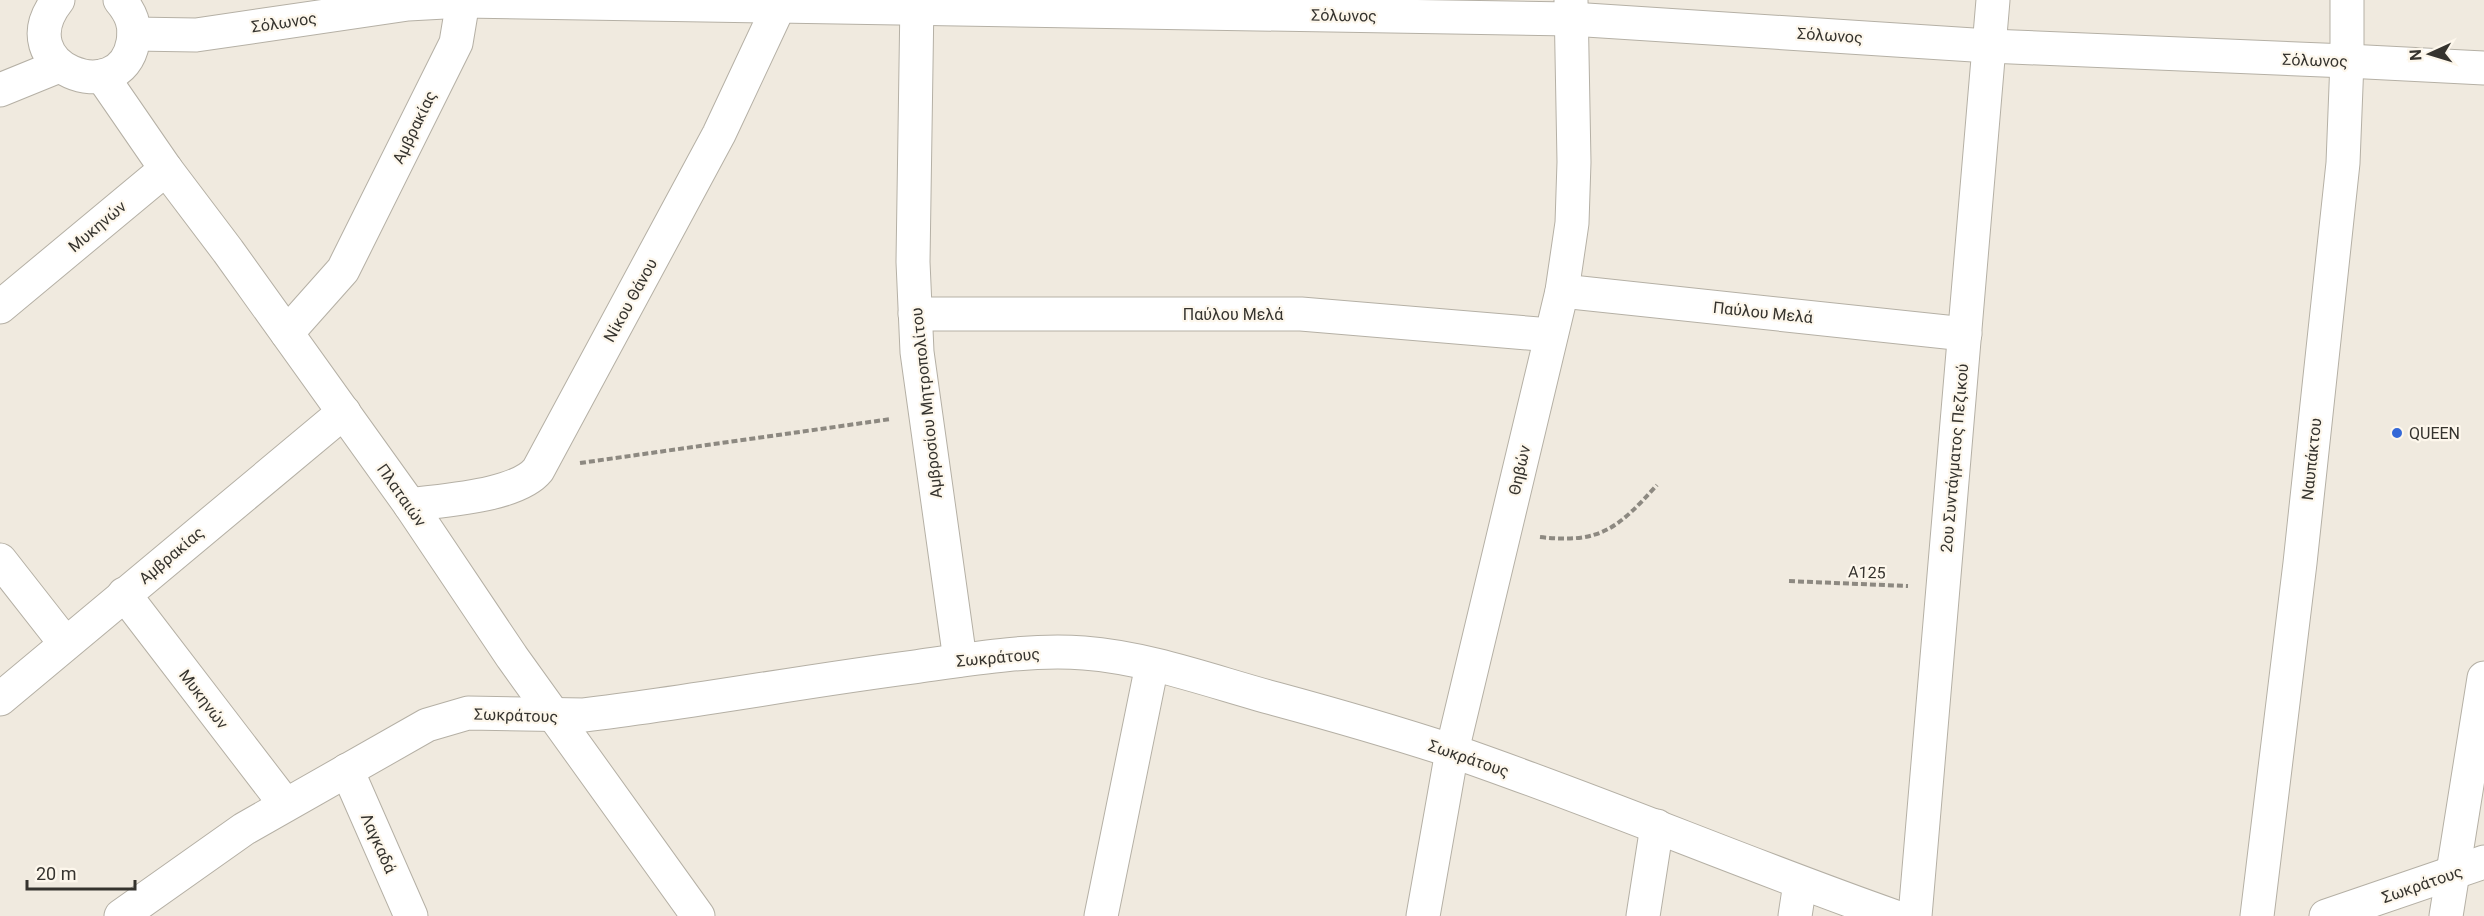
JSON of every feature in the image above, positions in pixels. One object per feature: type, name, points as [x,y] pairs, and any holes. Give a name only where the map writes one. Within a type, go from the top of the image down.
[{"type":"street","points":[[49,4],[45,41],[50,55],[59,66],[80,77],[102,76],[120,65],[127,57],[134,34],[129,10],[120,0]]},
{"type":"street","name":"2ου Συντάγματος Πεζικού","points":[[1915,916],[1993,0]]},
{"type":"street","name":"Ναυπάκτου","points":[[2257,916],[2300,563],[2343,163],[2347,0]]},
{"type":"street","name":"Σόλωνος","points":[[134,34],[196,35],[408,4],[463,1],[779,6],[917,4],[1571,9],[1989,46],[2484,68]]},
{"type":"street","name":"Αμβρακίας","points":[[287,333],[343,270],[456,43],[463,1]]},
{"type":"street","name":"Αμβροσίου Μητροπολίτου","points":[[917,4],[913,261],[915,314],[924,414],[960,660]]},
{"type":"street","name":"Νίκου Θάνου","points":[[410,505],[512,487],[531,478],[544,461],[563,421],[719,134],[779,6]]},
{"type":"street","name":"Θηβών","points":[[1423,916],[1452,751],[1562,291],[1572,223],[1574,162],[1571,9]]},
{"type":"street","points":[[0,90],[59,66]]},
{"type":"street","name":"Πλαταιών","points":[[102,76],[166,169],[410,505],[598,780],[698,916]]},
{"type":"street","name":"Μυκηνών","points":[[0,307],[166,169]]},
{"type":"street","name":"Παύλου Μελά","points":[[1562,291],[1965,334]]},
{"type":"street","name":"Παύλου Μελά","points":[[915,314],[1301,314],[1551,335]]},
{"type":"street","name":"Αμβρακίας","points":[[0,699],[344,412]]},
{"type":"street","points":[[0,560],[65,643]]},
{"type":"street","name":"Μυκηνών","points":[[124,594],[285,804]]},
{"type":"street","name":"Σωκράτους","points":[[121,916],[159,904],[244,829],[285,804],[408,734],[456,716],[495,712],[584,716],[832,677],[960,660],[1036,653],[1073,653],[1130,659],[1325,712],[1452,751],[1893,916]]},
{"type":"street","points":[[1101,916],[1152,665]]},
{"type":"street","points":[[2445,916],[2484,678]]},
{"type":"street","name":"Λαγκαδά","points":[[347,770],[411,916]]},
{"type":"street","points":[[1643,916],[1657,826]]},
{"type":"street","name":"Σωκράτους","points":[[2326,916],[2484,862]]},
{"type":"street","points":[[1795,916],[1800,883]]},
{"type":"path","points":[[544,461],[556,465],[573,464],[924,414]]},
{"type":"path","points":[[1505,530],[1570,540],[1591,537],[1618,524],[1657,485]]},
{"type":"path","name":"Α125","points":[[1789,581],[1943,587]]},
{"type":"place","name":"QUEEN","points":[[2397,433]]}]
